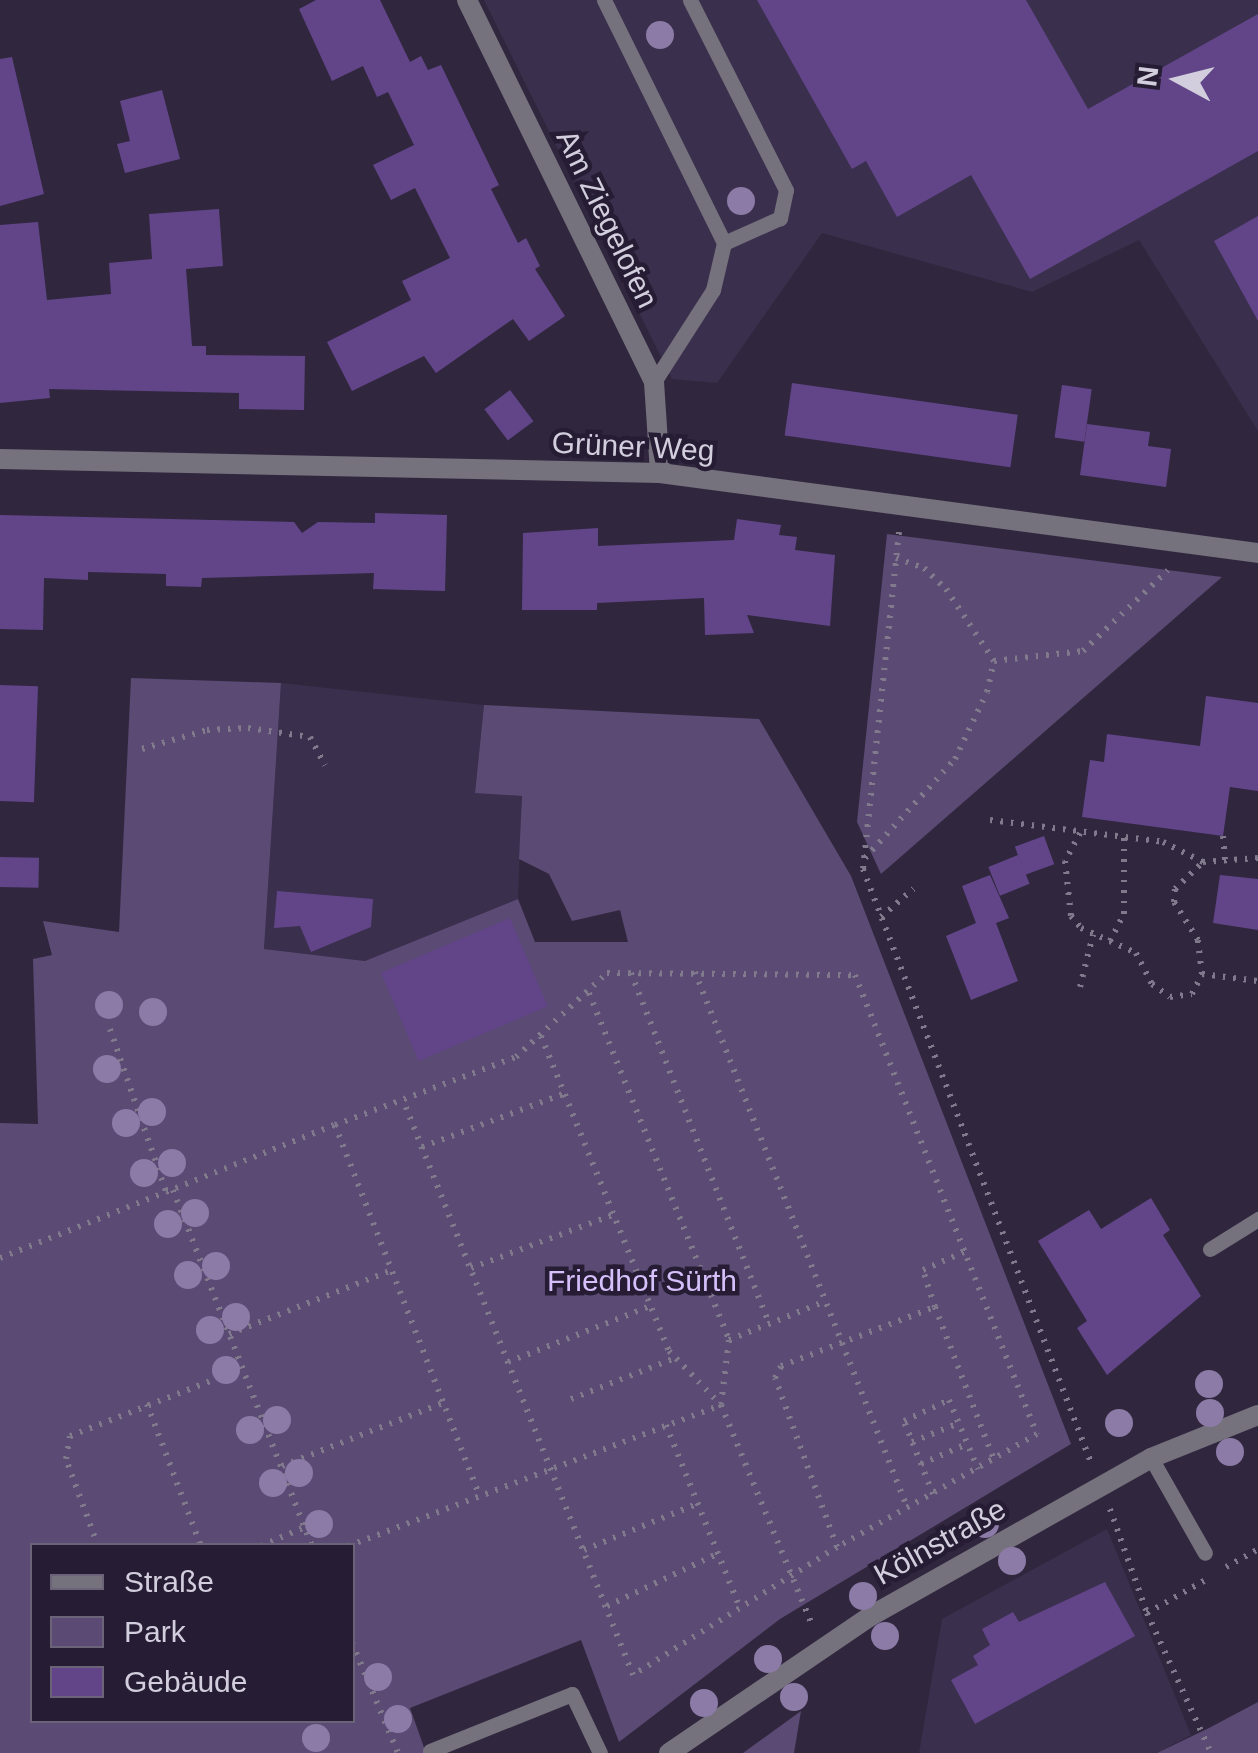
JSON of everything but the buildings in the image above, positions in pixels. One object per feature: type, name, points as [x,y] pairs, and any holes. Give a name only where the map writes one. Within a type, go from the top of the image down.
[{"type":"street","name":"Am Ziegelofen","points":[[466,0],[654,382],[660,474]]},
{"type":"street","name":"Grüner Weg","points":[[0,459],[660,474],[1258,553]]},
{"type":"street","name":"Kölnstraße","points":[[668,1753],[822,1648],[1100,1487],[1151,1458],[1258,1416]]},
{"type":"lane","points":[[604,0],[724,243],[713,290],[654,382]]},
{"type":"lane","points":[[690,0],[786,190],[780,218],[724,243]]},
{"type":"lane","points":[[1210,1249],[1258,1219]]},
{"type":"lane","points":[[1151,1458],[1204,1553]]},
{"type":"lane","points":[[430,1752],[572,1694],[600,1753]]},
{"type":"path","points":[[901,506],[864,859],[881,917],[1100,1487],[1211,1753]]},
{"type":"path","points":[[994,661],[1082,651],[1194,544]]},
{"type":"path","points":[[864,859],[955,758],[987,692],[994,661],[946,589],[924,568],[896,558]]},
{"type":"path","points":[[142,749],[207,730],[248,728],[310,737],[325,765]]},
{"type":"path","points":[[990,820],[1163,842],[1204,862],[1258,858]]},
{"type":"path","points":[[1080,832],[1065,861],[1064,898],[1071,916],[1093,935],[1136,953],[1152,984],[1170,997],[1192,994],[1202,974],[1198,940],[1174,902],[1175,889],[1204,862]]},
{"type":"path","points":[[1224,836],[1226,861]]},
{"type":"path","points":[[1110,941],[1124,914],[1124,837]]},
{"type":"path","points":[[881,917],[913,889]]},
{"type":"path","points":[[1080,987],[1093,935]]},
{"type":"path","points":[[694,972],[907,1507]]},
{"type":"path","points":[[0,1258],[336,1125],[402,1100],[516,1057],[608,973],[856,975],[1038,1434],[837,1547],[633,1675],[402,1100]]},
{"type":"path","points":[[631,973],[769,1323]]},
{"type":"path","points":[[1202,974],[1258,981]]},
{"type":"path","points":[[589,993],[729,1340],[721,1405]]},
{"type":"path","points":[[110,1029],[169,1191],[311,1543]]},
{"type":"path","points":[[540,1036],[650,1306],[675,1358],[721,1405],[822,1648]]},
{"type":"path","points":[[422,1147],[563,1094]]},
{"type":"path","points":[[336,1125],[395,1269],[479,1495]]},
{"type":"path","points":[[471,1268],[612,1215]]},
{"type":"path","points":[[966,1251],[922,1270],[994,1460]]},
{"type":"path","points":[[228,1334],[395,1269]]},
{"type":"path","points":[[729,1340],[824,1302]]},
{"type":"path","points":[[508,1362],[650,1306]]},
{"type":"path","points":[[837,1547],[776,1378],[781,1366],[935,1307]]},
{"type":"path","points":[[570,1399],[675,1358]]},
{"type":"path","points":[[97,1543],[64,1446],[80,1429],[242,1369]]},
{"type":"path","points":[[933,1494],[904,1421],[950,1400],[978,1469]]},
{"type":"path","points":[[282,1466],[444,1402]]},
{"type":"path","points":[[147,1404],[200,1543]]},
{"type":"path","points":[[355,1543],[721,1405]]},
{"type":"path","points":[[912,1442],[958,1423]]},
{"type":"path","points":[[666,1425],[740,1606]]},
{"type":"path","points":[[921,1464],[967,1444]]},
{"type":"path","points":[[584,1550],[698,1503]]},
{"type":"path","points":[[267,1543],[305,1527]]},
{"type":"path","points":[[606,1606],[718,1553]]},
{"type":"path","points":[[355,1649],[398,1753]]},
{"type":"shaded area","points":[[484,0],[1258,0],[1258,431],[1139,240],[1032,292],[822,233],[717,383],[672,379]]},
{"type":"shaded area","points":[[281,683],[484,705],[475,792],[522,796],[518,899],[365,961],[264,949]]},
{"type":"shaded area","points":[[1107,1529],[1191,1735],[1157,1753],[919,1753],[942,1619]]},
{"type":"green space","points":[[887,534],[1222,577],[881,874],[857,822]]},
{"type":"green space","name":"Friedhof Sürth","points":[[131,678],[281,683],[264,949],[365,961],[518,899],[535,942],[628,942],[620,910],[572,921],[549,874],[519,859],[522,796],[475,793],[484,705],[759,719],[851,876],[1071,1444],[780,1619],[619,1742],[581,1640],[410,1708],[426,1753],[0,1753],[0,1123],[38,1124],[33,959],[52,955],[43,921],[119,932]]},
{"type":"green space","points":[[1258,1702],[1258,1753],[1157,1753],[1209,1728]]},
{"type":"green space","points":[[801,1711],[794,1753],[743,1753]]}]
